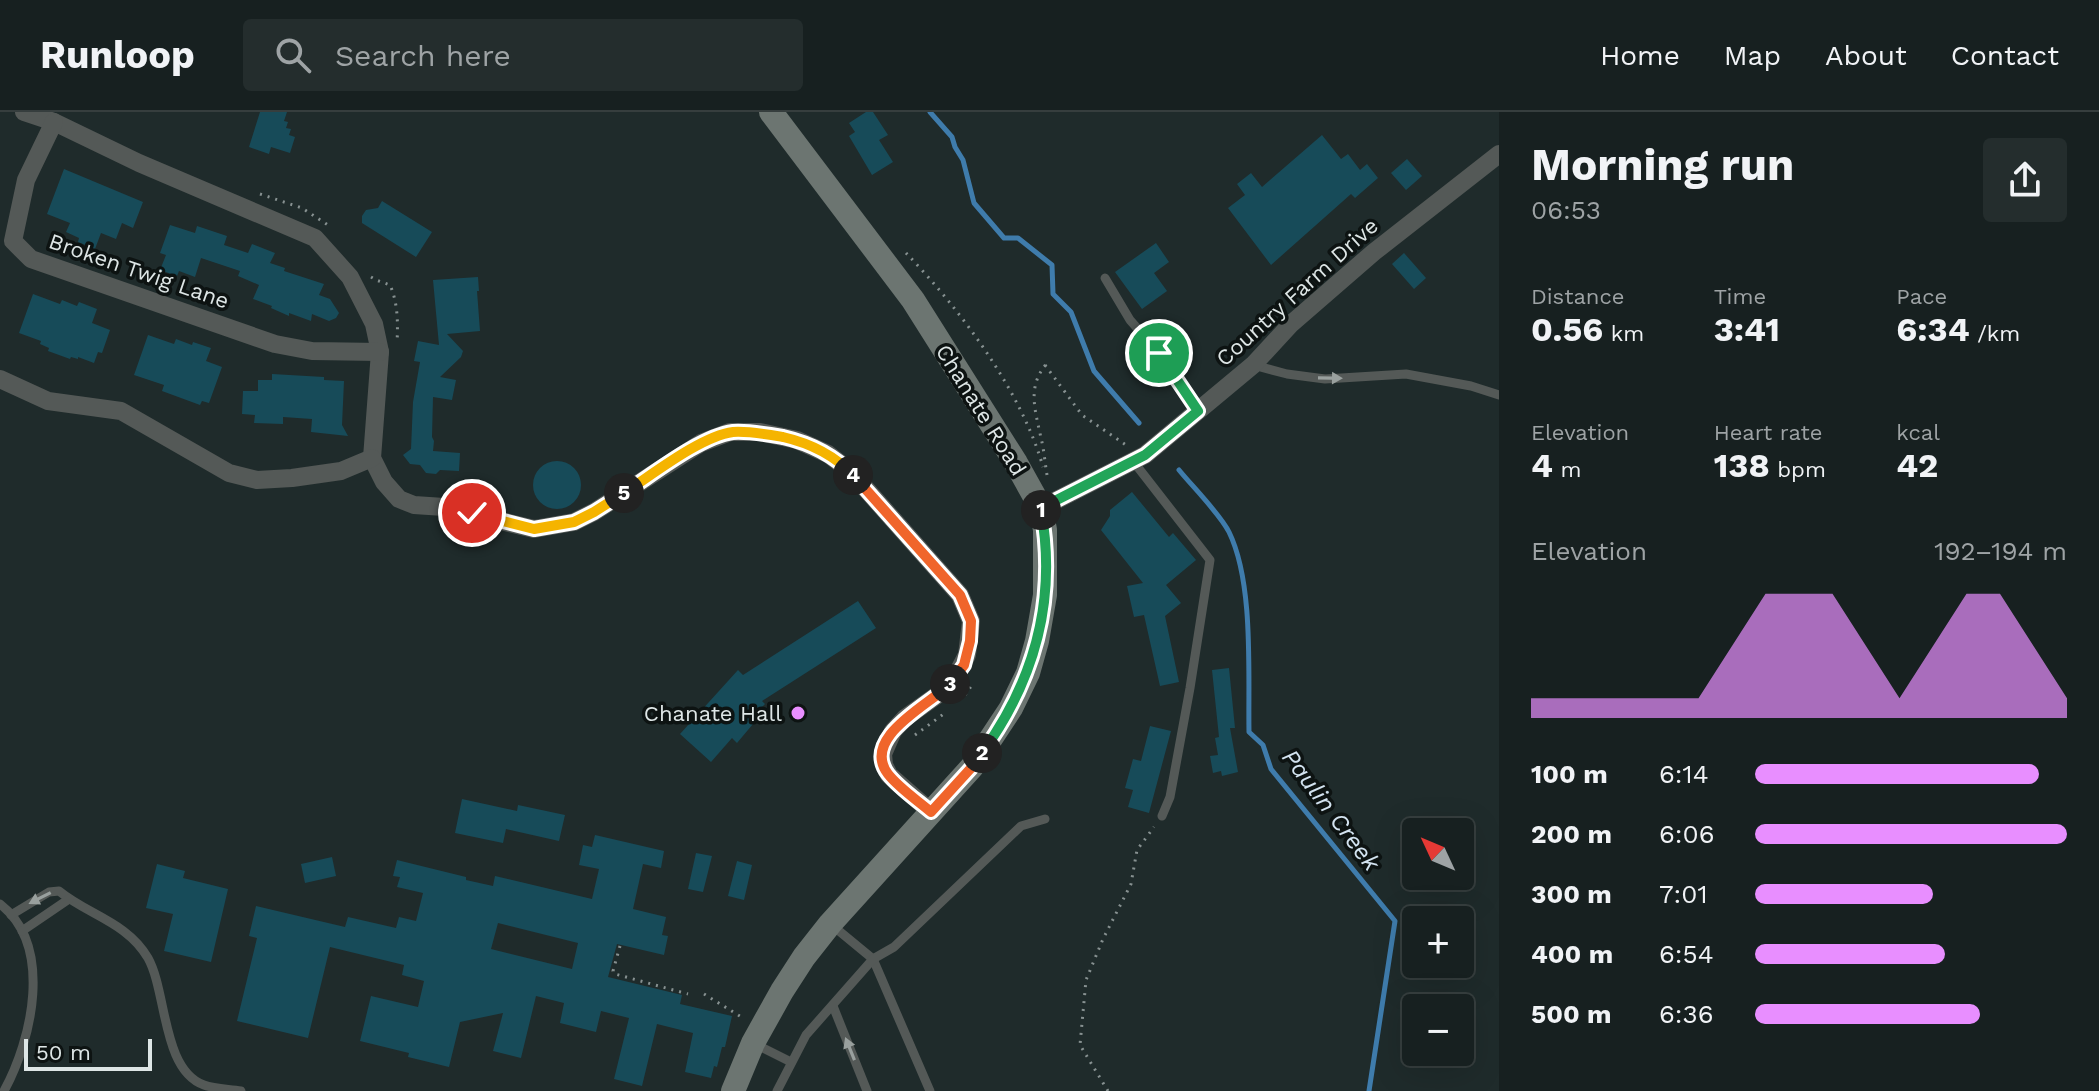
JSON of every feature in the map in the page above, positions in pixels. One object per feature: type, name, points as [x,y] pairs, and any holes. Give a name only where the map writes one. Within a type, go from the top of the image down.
[{"type":"street","points":[[24,112],[54,122],[139,163],[315,238],[350,277],[388,352],[372,458],[384,482],[399,499],[414,505],[444,507],[534,529],[574,522],[701,443],[730,432],[760,432],[797,440],[828,454],[850,471],[960,595],[971,621],[967,655],[956,676],[943,691],[905,718],[893,731],[883,754],[889,775],[931,812]]},
{"type":"street","name":"Chanate Road","points":[[733,1091],[753,1043],[792,975],[830,924],[972,767],[990,742],[1028,673],[1045,595],[1045,530],[1041,508],[1016,463],[913,300],[771,112]]},
{"type":"street","name":"Broken Twig Lane","points":[[54,122],[26,180],[13,241],[31,259],[275,344],[312,351],[388,352]]},
{"type":"street","name":"Country Farm Drive","points":[[1041,508],[1132,455],[1145,455],[1253,365],[1291,324],[1374,252],[1499,154]]},
{"type":"street","points":[[0,379],[48,401],[121,411],[229,473],[257,480],[341,471],[372,458]]},
{"type":"lane","points":[[1105,278],[1130,320],[1159,353],[1198,411]]},
{"type":"lane","points":[[1253,365],[1325,379],[1406,374],[1471,386],[1499,395]]},
{"type":"lane","points":[[1132,455],[1210,560],[1170,797],[1162,816]]},
{"type":"lane","points":[[777,1091],[806,1035],[873,959],[894,947],[1021,826],[1045,819]]},
{"type":"lane","points":[[11,915],[49,892],[59,891],[119,927],[148,957],[182,1066],[191,1077],[204,1085],[241,1091]]},
{"type":"lane","points":[[22,931],[69,899]]},
{"type":"lane","points":[[0,904],[22,931],[30,957],[34,990],[31,1020],[15,1071],[4,1091]]},
{"type":"lane","points":[[830,924],[873,959],[930,1091]]},
{"type":"lane","points":[[833,1006],[867,1091]]},
{"type":"lane","points":[[753,1043],[791,1062]]},
{"type":"path","points":[[254,192],[302,208],[326,222],[332,230]]},
{"type":"path","points":[[370,276],[390,285],[394,293],[398,321],[388,352]]},
{"type":"path","points":[[1048,483],[1034,407],[1037,379],[1047,363],[1082,415],[1132,455]]},
{"type":"path","points":[[963,697],[978,673]]},
{"type":"path","points":[[913,737],[954,706]]},
{"type":"path","points":[[1108,1091],[1080,1045],[1086,980],[1131,884],[1137,850],[1162,816]]},
{"type":"path","points":[[620,946],[615,974],[688,994]]},
{"type":"path","points":[[704,994],[743,1018]]},
{"type":"building","points":[[260,112],[287,112],[284,121],[288,122],[286,128],[291,129],[289,135],[295,137],[290,153],[271,147],[269,154],[249,147]]},
{"type":"building","points":[[866,112],[873,112],[888,135],[879,140],[893,162],[872,175],[849,136],[855,132],[849,123]]},
{"type":"building","points":[[1322,135],[1341,159],[1348,154],[1360,170],[1367,164],[1378,178],[1355,198],[1351,194],[1271,265],[1228,208],[1245,195],[1237,184],[1251,173],[1262,187]]},
{"type":"building","points":[[1407,159],[1422,176],[1406,190],[1391,173]]},
{"type":"building","points":[[64,169],[143,202],[133,228],[122,223],[116,239],[101,233],[95,249],[78,242],[79,238],[66,232],[70,223],[47,214]]},
{"type":"building","points":[[382,201],[432,232],[416,257],[362,223],[366,210],[378,208]]},
{"type":"building","points":[[170,225],[195,233],[197,226],[227,236],[224,245],[248,253],[252,244],[275,253],[270,263],[324,284],[319,295],[330,299],[339,313],[329,321],[312,314],[311,321],[289,313],[289,316],[253,299],[259,285],[238,276],[240,271],[201,258],[195,277],[179,271],[177,276],[160,270],[166,255],[160,253]]},
{"type":"building","points":[[1156,243],[1169,262],[1154,273],[1167,291],[1142,309],[1115,272]]},
{"type":"building","points":[[1404,253],[1426,278],[1414,289],[1392,264]]},
{"type":"building","points":[[478,277],[480,331],[447,334],[463,351],[461,357],[440,377],[456,380],[452,400],[433,397],[433,451],[460,453],[459,471],[426,473],[420,465],[410,464],[403,455],[411,449],[413,402],[420,362],[414,361],[418,341],[439,345],[433,280]]},
{"type":"building","points":[[33,294],[60,304],[62,300],[77,306],[79,302],[97,309],[92,323],[110,330],[102,353],[98,352],[94,363],[48,351],[49,348],[40,344],[41,341],[19,333]]},
{"type":"building","points":[[148,335],[174,344],[176,339],[211,348],[206,361],[222,367],[209,403],[202,401],[200,405],[162,391],[164,385],[134,375]]},
{"type":"building","points":[[272,374],[344,381],[342,425],[348,436],[311,432],[312,419],[283,417],[283,424],[254,423],[255,415],[242,414],[243,391],[258,391],[258,380],[272,380]]},
{"type":"building","points":[[557,461],[574,468],[581,485],[574,502],[557,509],[540,502],[533,485],[540,468]]},
{"type":"building","points":[[1132,492],[1169,537],[1173,533],[1196,560],[1166,585],[1181,603],[1165,616],[1179,682],[1160,686],[1144,615],[1134,617],[1127,586],[1143,583],[1101,530],[1110,516],[1110,510]]},
{"type":"building","points":[[858,601],[876,628],[762,701],[765,704],[749,720],[753,724],[737,743],[732,738],[711,762],[680,734],[738,670],[743,675]]},
{"type":"building","points":[[1229,668],[1235,728],[1230,728],[1238,772],[1222,776],[1221,771],[1213,773],[1210,756],[1218,755],[1215,738],[1219,737],[1212,670]]},
{"type":"building","points":[[1150,726],[1171,731],[1149,813],[1128,807],[1133,790],[1125,788],[1133,759],[1141,761]]},
{"type":"building","points":[[462,799],[517,811],[518,805],[565,815],[559,841],[506,829],[503,843],[455,833]]},
{"type":"building","points":[[595,835],[664,851],[661,868],[643,864],[633,909],[666,917],[662,935],[668,936],[664,955],[617,944],[608,977],[682,995],[680,1004],[732,1016],[725,1047],[722,1047],[711,1078],[685,1072],[693,1033],[657,1024],[642,1086],[614,1079],[629,1018],[601,1011],[596,1032],[560,1023],[564,1003],[536,996],[521,1058],[493,1051],[503,1013],[460,1022],[449,1067],[360,1041],[371,996],[418,1007],[424,981],[402,975],[404,965],[330,947],[308,1038],[237,1021],[257,938],[249,936],[256,906],[345,927],[348,917],[396,928],[399,917],[416,921],[423,893],[397,887],[400,877],[393,876],[397,860],[493,886],[495,876],[592,899],[599,869],[579,865],[583,845],[592,847]],"holes":[[[498,923],[578,943],[572,969],[491,949]]]},
{"type":"building","points":[[696,853],[712,856],[703,892],[688,889]]},
{"type":"building","points":[[332,857],[336,876],[305,883],[301,864]]},
{"type":"building","points":[[737,861],[752,865],[744,900],[728,896]]},
{"type":"building","points":[[157,864],[185,871],[183,878],[228,889],[211,962],[164,951],[173,914],[146,908]]},
{"type":"waterway","name":"Paulin Creek","points":[[930,112],[952,137],[963,160],[974,203],[1004,238],[1018,238],[1052,265],[1053,294],[1071,312],[1094,371],[1139,423]]},
{"type":"waterway","name":"Paulin Creek","points":[[1179,470],[1225,525],[1237,553],[1243,577],[1248,629],[1249,732],[1263,745],[1271,769],[1395,921],[1369,1091]]},
{"type":"place","name":"Chanate Hall","points":[[798,713]]},
{"type":"route","points":[[472,513],[534,529],[574,522],[701,443],[730,432],[760,432],[797,440],[828,454],[850,471],[960,595],[971,621],[964,665],[943,691],[905,718],[893,731],[883,754],[889,775],[931,812],[990,742],[1028,673],[1045,595],[1045,530],[1041,508],[1145,455],[1198,411],[1159,353]]}]
